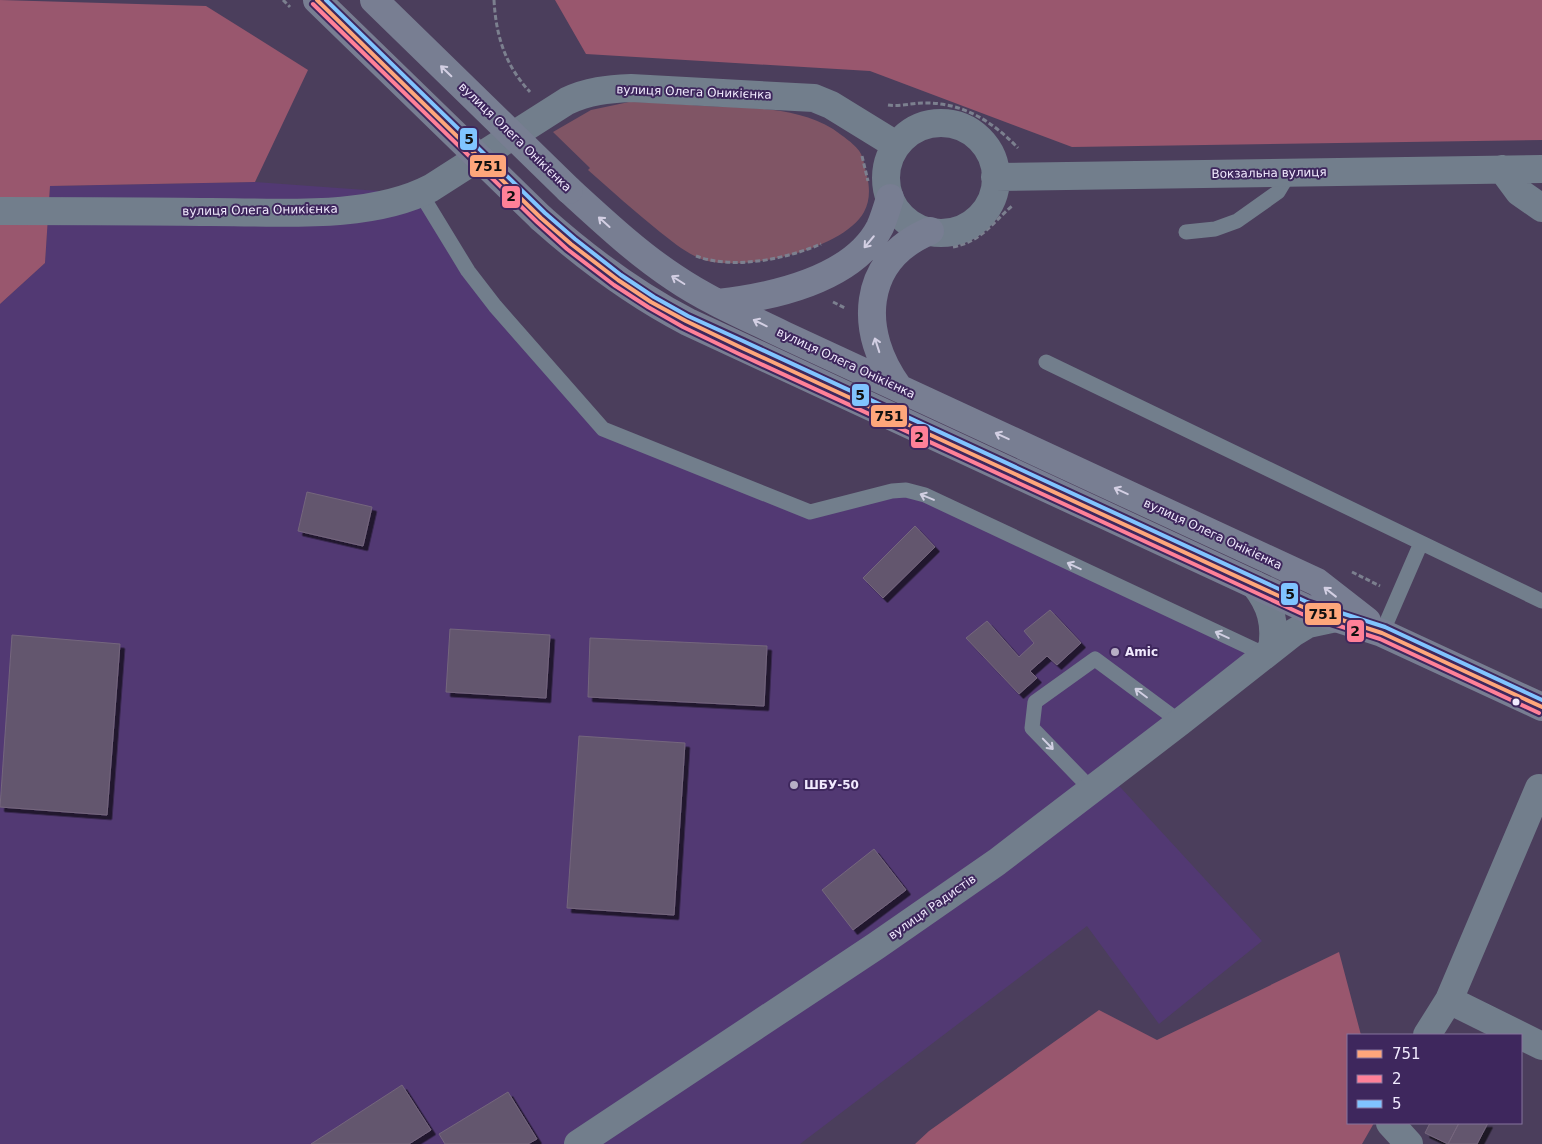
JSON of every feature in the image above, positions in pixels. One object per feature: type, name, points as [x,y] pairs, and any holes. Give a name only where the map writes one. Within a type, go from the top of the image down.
[{"type":"main road","name":"вулиця Олега Онікієнка","points":[[317,0],[565,240],[612,277],[645,298],[688,322],[1304,608],[1382,633],[1542,707]]},
{"type":"main road","name":"вулиця Олега Онікієнка","points":[[374,0],[569,190],[608,226],[674,278],[718,303],[1317,582],[1382,633]]},
{"type":"main road","points":[[718,303],[747,300],[789,290],[831,272],[857,255],[879,229],[879,193]]},
{"type":"main road","points":[[899,388],[885,366],[874,336],[872,306],[874,292],[884,267],[893,255],[915,238],[930,232]]},
{"type":"street","name":"вулиця Олега Оникієнка","points":[[0,211],[308,212],[388,204],[421,194],[556,108],[577,97],[602,90],[631,88],[814,98],[831,105],[896,145]]},
{"type":"street","points":[[935,123],[954,124],[970,132],[984,144],[992,160],[995,177],[995,186],[989,203],[972,223],[956,230],[939,233],[930,232],[913,225],[899,214],[879,193],[886,180],[886,171],[891,153],[896,145],[902,138],[917,128],[935,123]]},
{"type":"street","name":"Вокзальна вулиця","points":[[995,177],[1542,169]]},
{"type":"street","points":[[1502,170],[1518,192],[1542,208]]},
{"type":"street","points":[[1255,585],[1266,599],[1271,612],[1274,634],[1269,652]]},
{"type":"street","name":"вулиця Радистів","points":[[578,1144],[876,946],[997,862],[1300,628],[1336,618]]},
{"type":"street","points":[[1428,1034],[1449,1000],[1539,788]]},
{"type":"street","points":[[1449,1000],[1518,1034]]},
{"type":"street","points":[[1522,1036],[1542,1046]]},
{"type":"street","points":[[1391,1124],[1408,1144]]},
{"type":"lane","points":[[1186,232],[1214,228],[1237,221],[1278,192],[1284,182],[1284,172]]},
{"type":"lane","points":[[421,194],[468,271],[494,306],[603,428],[810,512],[880,493],[900,490],[914,492],[1269,652]]},
{"type":"lane","points":[[1046,362],[1542,601]]},
{"type":"lane","points":[[1382,633],[1421,543]]},
{"type":"lane","points":[[1092,790],[1032,728],[1036,702],[1095,658],[1180,722]]},
{"type":"path","points":[[494,0],[497,30],[502,46],[518,79],[534,97]]},
{"type":"path","points":[[861,153],[879,193]]},
{"type":"path","points":[[692,254],[717,262],[762,260],[801,252],[828,241]]},
{"type":"shaded area","points":[[0,0],[206,6],[308,70],[255,182],[50,186],[45,263],[0,304]]},
{"type":"shaded area","points":[[555,0],[1542,0],[1542,140],[1072,147],[870,71],[586,54]]},
{"type":"shaded area","points":[[629,102],[754,108],[787,112],[819,121],[844,137],[861,154],[869,185],[866,208],[853,225],[836,237],[791,255],[742,263],[721,263],[698,258],[676,244],[651,224],[588,170],[590,168],[553,132],[591,110]]},
{"type":"shaded area","points":[[255,182],[421,194],[444,234],[603,429],[810,512],[900,490],[1266,655],[1110,776],[1262,941],[1159,1024],[1087,926],[800,1144],[0,1144],[0,304],[45,263],[50,186]]},
{"type":"shaded area","points":[[1339,952],[1361,1034],[1347,1034],[1347,1124],[1373,1124],[1362,1144],[915,1144],[929,1131],[1099,1010],[1157,1040]]},
{"type":"building","points":[[307,492],[372,507],[363,546],[298,531]]},
{"type":"building","points":[[915,526],[935,547],[883,598],[863,578]]},
{"type":"building","points":[[1050,610],[1081,643],[1057,665],[1047,656],[1030,671],[1037,678],[1019,694],[966,638],[987,621],[1019,657],[1034,643],[1024,631]]},
{"type":"building","points":[[450,629],[550,635],[546,698],[446,692]]},
{"type":"building","points":[[12,635],[120,644],[107,815],[0,807]]},
{"type":"building","points":[[590,638],[767,646],[764,706],[588,697]]},
{"type":"building","points":[[579,736],[685,743],[674,915],[567,908]]},
{"type":"building","points":[[874,849],[906,890],[853,930],[822,890]]},
{"type":"building","points":[[402,1085],[431,1130],[409,1144],[311,1144]]},
{"type":"building","points":[[508,1092],[537,1139],[528,1144],[445,1144],[439,1134]]},
{"type":"building","points":[[1430,1124],[1458,1124],[1448,1144],[1425,1133]]},
{"type":"building","points":[[1458,1124],[1487,1124],[1477,1144],[1448,1144]]},
{"type":"transit line","name":"751","points":[[317,0],[541,218],[618,280],[651,302],[740,347],[1305,608],[1382,633],[1542,707]]},
{"type":"transit line","name":"5","points":[[326,0],[545,213],[621,275],[654,297],[688,316],[1307,602],[1385,627],[1542,700]]},
{"type":"transit line","name":"2","points":[[313,4],[537,222],[567,249],[614,285],[648,307],[683,327],[737,353],[1302,614],[1380,639],[1539,713]]},
{"type":"place","name":"Amic","points":[[1115,652]]},
{"type":"place","name":"ШБУ-50","points":[[794,785]]}]
